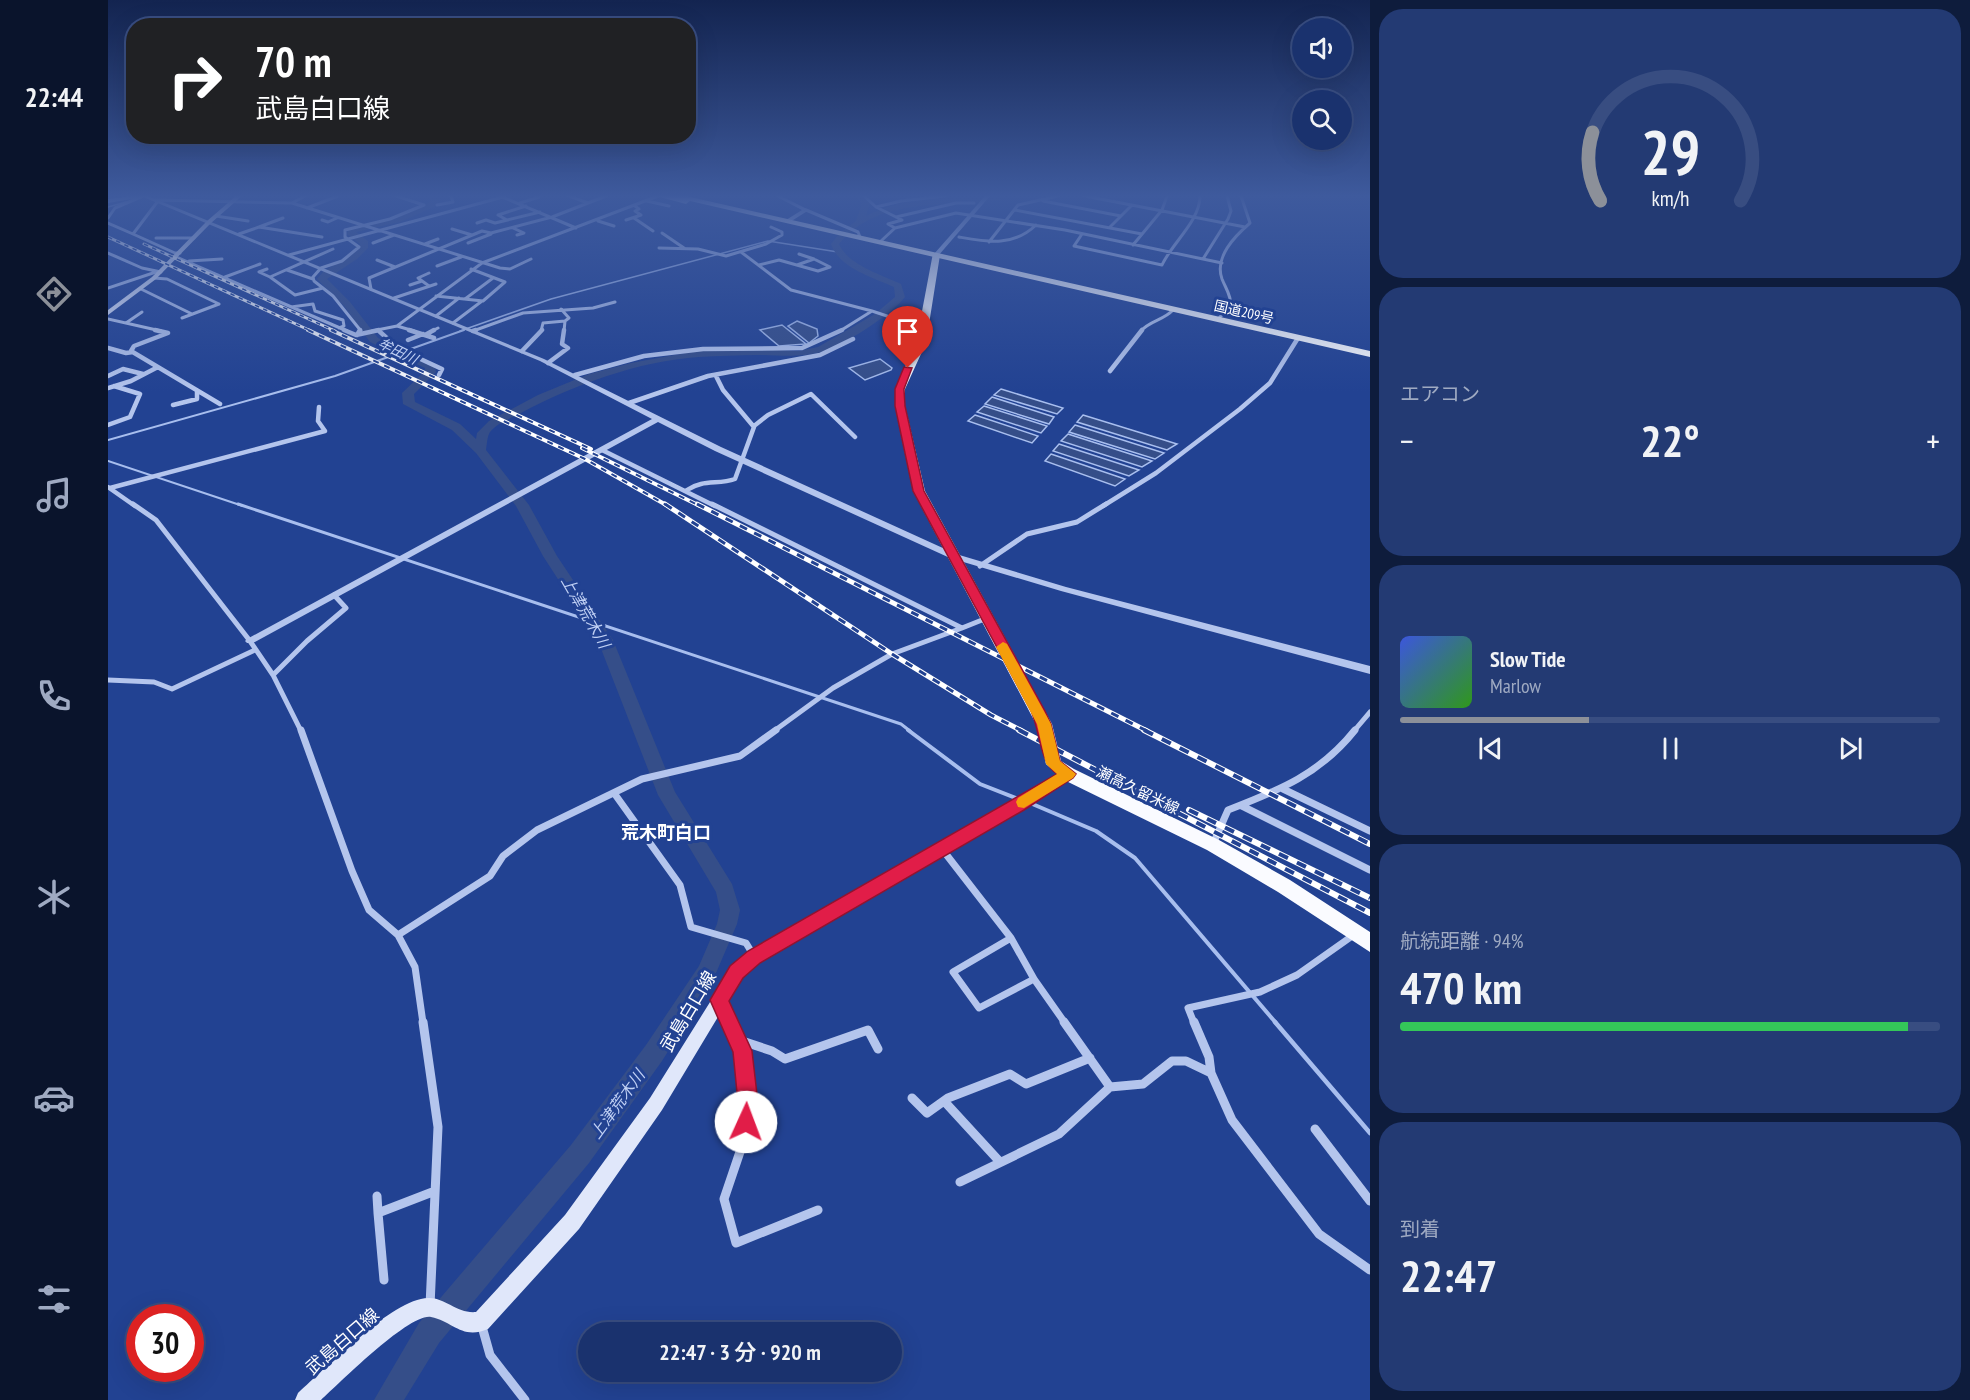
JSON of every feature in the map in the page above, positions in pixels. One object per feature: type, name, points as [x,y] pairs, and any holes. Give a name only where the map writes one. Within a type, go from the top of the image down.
[{"type":"highway","name":"国道209号","points":[[963,261],[1370,354]]},
{"type":"main road","points":[[108,313],[141,289],[171,261]]},
{"type":"main road","name":"瀬高久留米線","points":[[935,261],[921,343],[900,389],[900,406],[919,491],[1044,724],[1054,764],[1068,774],[1213,845],[1284,886],[1370,943]]},
{"type":"main road","name":"武島白口線","points":[[474,1322],[572,1222],[656,1104],[750,950],[1018,806],[1068,774]]},
{"type":"main road","points":[[430,1307],[474,1322]]},
{"type":"main road","name":"武島白口線","points":[[304,1400],[385,1329],[414,1311],[430,1307]]},
{"type":"street","points":[[128,261],[219,304],[182,318]]},
{"type":"street","points":[[189,261],[356,335],[397,326],[471,269],[487,261]]},
{"type":"street","points":[[313,279],[321,268],[341,261]]},
{"type":"street","points":[[380,261],[395,267]]},
{"type":"street","points":[[371,289],[369,278],[409,261]]},
{"type":"street","points":[[437,266],[449,261]]},
{"type":"street","points":[[477,261],[510,269],[526,261]]},
{"type":"street","points":[[754,261],[791,290],[890,317]]},
{"type":"street","points":[[759,265],[773,261]]},
{"type":"street","points":[[783,261],[820,272],[830,267],[818,261]]},
{"type":"street","points":[[797,265],[807,261]]},
{"type":"street","points":[[1145,261],[1162,265],[1164,261]]},
{"type":"street","points":[[1214,261],[1221,263],[1221,274],[1230,290],[1231,306],[1218,319]]},
{"type":"street","points":[[245,262],[246,268]]},
{"type":"street","points":[[270,277],[306,262],[321,268],[522,351],[575,375],[740,459],[953,556],[980,566],[1370,670]]},
{"type":"street","points":[[225,277],[260,264]]},
{"type":"street","points":[[254,274],[267,269]]},
{"type":"street","points":[[453,323],[505,282],[471,269]]},
{"type":"street","points":[[286,270],[313,279],[333,296],[361,331],[356,335]]},
{"type":"street","points":[[259,272],[295,295],[323,288]]},
{"type":"street","points":[[429,273],[418,278],[429,286]]},
{"type":"street","points":[[108,288],[157,274]]},
{"type":"street","points":[[465,299],[493,278]]},
{"type":"street","points":[[410,285],[422,281]]},
{"type":"street","points":[[393,298],[436,284]]},
{"type":"street","points":[[141,289],[192,314]]},
{"type":"street","points":[[436,296],[482,301]]},
{"type":"street","points":[[436,316],[459,298]]},
{"type":"street","points":[[473,331],[523,313],[593,308],[615,302]]},
{"type":"street","points":[[291,307],[313,304],[315,311],[343,320],[344,326],[339,328]]},
{"type":"street","points":[[548,363],[568,348],[562,344],[565,321],[569,318],[561,309]]},
{"type":"street","points":[[1110,371],[1145,326],[1170,314],[1173,310]]},
{"type":"street","points":[[575,375],[644,356],[703,349],[802,348],[838,333],[872,311]]},
{"type":"street","points":[[126,323],[142,312]]},
{"type":"street","points":[[108,319],[168,333],[134,346],[131,351],[133,352]]},
{"type":"street","points":[[522,351],[542,330],[543,322],[565,321]]},
{"type":"street","points":[[397,326],[434,338]]},
{"type":"street","points":[[408,340],[438,328]]},
{"type":"street","points":[[379,331],[399,349],[442,369],[440,375]]},
{"type":"street","points":[[980,566],[1027,534],[1077,522],[1156,473],[1240,409],[1270,383],[1298,338]]},
{"type":"street","points":[[628,403],[753,366],[820,355],[853,339]]},
{"type":"street","points":[[108,348],[133,352],[156,368],[220,404]]},
{"type":"street","points":[[108,388],[156,368]]},
{"type":"street","points":[[108,376],[123,369],[144,374]]},
{"type":"street","points":[[716,376],[723,390],[754,426]]},
{"type":"street","points":[[108,425],[130,417],[140,394],[114,386]]},
{"type":"street","points":[[173,405],[197,399],[197,391]]},
{"type":"street","points":[[687,490],[699,481],[733,480],[754,426],[768,415],[811,394],[855,437]]},
{"type":"street","points":[[109,488],[325,431],[318,421],[319,407]]},
{"type":"street","points":[[108,680],[154,682],[172,689],[252,646],[334,595],[659,418]]},
{"type":"street","points":[[602,450],[687,490],[962,628]]},
{"type":"street","points":[[109,488],[156,520],[273,675],[296,717],[352,872],[369,910],[398,935],[415,967],[438,1126],[430,1307]]},
{"type":"street","points":[[273,675],[306,641],[346,608],[334,595]]},
{"type":"street","points":[[398,935],[490,876],[503,856],[537,830],[642,779],[740,756],[833,688],[892,654],[987,618]]},
{"type":"street","points":[[1213,845],[1228,810],[1283,789],[1338,751],[1370,712]]},
{"type":"street","points":[[1283,789],[1370,831]]},
{"type":"street","points":[[614,793],[680,885],[691,927],[750,950]]},
{"type":"street","points":[[1242,806],[1370,870]]},
{"type":"street","points":[[942,848],[1011,938],[1034,979],[1110,1087]]},
{"type":"street","points":[[1355,934],[1297,975],[1260,992],[1188,1008],[1209,1057],[1211,1073],[1232,1120],[1319,1234],[1370,1270]]},
{"type":"street","points":[[1011,938],[952,972],[980,1008],[1034,979]]},
{"type":"street","points":[[719,1000],[743,1051],[748,1103],[744,1140],[724,1199],[736,1243],[818,1210]]},
{"type":"street","points":[[739,1040],[772,1051],[785,1059],[868,1030],[878,1049]]},
{"type":"street","points":[[912,1098],[927,1113],[944,1101],[1010,1074],[1026,1084],[1090,1058]]},
{"type":"street","points":[[960,1182],[1059,1134],[1110,1087],[1143,1084],[1172,1061],[1186,1061],[1211,1073]]},
{"type":"street","points":[[944,1101],[1000,1162]]},
{"type":"street","points":[[1314,1129],[1370,1201]]},
{"type":"street","points":[[378,1213],[435,1191]]},
{"type":"street","points":[[377,1196],[384,1280]]},
{"type":"street","points":[[474,1322],[489,1355],[525,1400]]},
{"type":"water","points":[[797,321],[817,329],[818,336],[809,343],[788,326]]},
{"type":"water","points":[[782,325],[806,344],[779,346],[760,330]]},
{"type":"water","points":[[880,359],[892,368],[891,370],[865,380],[849,368]]},
{"type":"water","points":[[1001,389],[1063,408],[1057,414],[994,395]]},
{"type":"water","points":[[992,397],[1054,417],[1049,424],[985,404]]},
{"type":"water","points":[[984,406],[1047,426],[1041,433],[977,412]]},
{"type":"water","points":[[975,415],[1038,436],[1032,443],[968,421]]},
{"type":"water","points":[[1083,415],[1177,444],[1167,450],[1077,422]]},
{"type":"water","points":[[1075,425],[1164,453],[1155,459],[1069,432]]},
{"type":"water","points":[[1068,434],[1152,461],[1142,467],[1061,441]]},
{"type":"water","points":[[1059,444],[1139,470],[1129,476],[1053,451]]},
{"type":"water","points":[[1051,454],[1125,479],[1115,486],[1045,461]]},
{"type":"waterway","name":"牟田川","points":[[348,261],[326,274],[322,279],[347,304],[374,340],[430,366],[431,372],[408,393],[409,404],[456,427],[480,450]]},
{"type":"waterway","points":[[460,331],[551,299],[692,261]]},
{"type":"waterway","name":"上津荒木川","points":[[480,450],[483,433],[493,423],[542,397],[593,376],[631,366],[696,354],[759,352],[798,354],[821,349],[879,316],[895,304],[900,297],[898,286],[848,261]]},
{"type":"waterway","points":[[108,440],[335,376],[464,330]]},
{"type":"waterway","name":"上津荒木川","points":[[388,1400],[429,1333],[580,1154],[654,1053],[706,973],[727,924],[730,910],[725,890],[667,795],[605,640],[550,556],[522,505],[480,450]]},
{"type":"waterway","points":[[108,461],[243,506]]},
{"type":"waterway","points":[[238,504],[901,724],[910,731]]},
{"type":"waterway","points":[[908,730],[980,784],[1021,800]]},
{"type":"waterway","points":[[1030,803],[1096,831],[1135,858],[1276,1023]]},
{"type":"waterway","points":[[1275,1022],[1370,1133]]},
{"type":"railway","points":[[161,261],[311,331]]},
{"type":"railway","points":[[182,261],[335,331]]},
{"type":"railway","points":[[308,330],[585,459],[668,506]]},
{"type":"railway","points":[[331,330],[591,449]]},
{"type":"railway","points":[[582,448],[700,506]]},
{"type":"railway","points":[[665,504],[892,654],[991,715],[1022,731]]},
{"type":"railway","points":[[697,504],[1147,731]]},
{"type":"railway","points":[[1019,730],[1370,913]]},
{"type":"railway","points":[[1144,730],[1370,844]]},
{"type":"railway","points":[[1189,810],[1370,898]]},
{"type":"slow traffic","points":[[1003,647],[1044,724],[1054,764],[1068,774],[1024,802]]},
{"type":"district","name":"荒木町白口","points":[[666,832]]},
{"type":"route","points":[[746,1122],[748,1103],[743,1051],[719,1000],[736,972],[754,957],[1018,806],[1068,774],[1054,764],[1044,724],[1038,711],[919,491],[900,406],[900,389],[908,368]]}]
